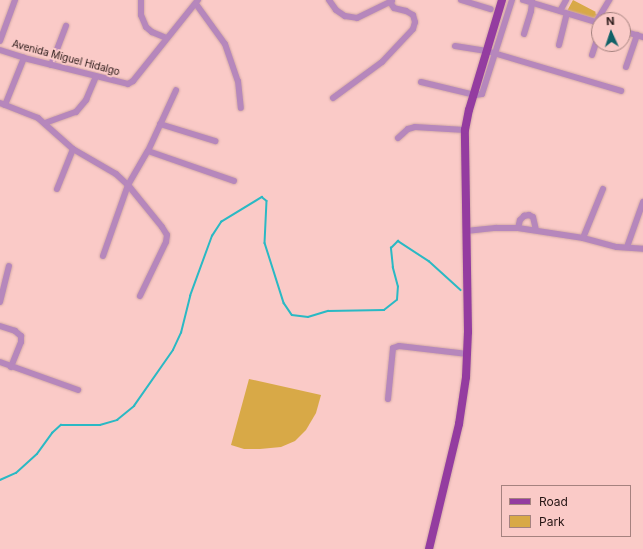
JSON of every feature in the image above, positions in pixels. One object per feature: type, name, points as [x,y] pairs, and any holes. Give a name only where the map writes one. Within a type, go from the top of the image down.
[{"type":"main road","points":[[429,549],[459,424],[465,387],[468,354],[465,130],[469,110],[475,95],[486,51],[502,0]]},
{"type":"street","points":[[0,41],[15,0]]},
{"type":"street","points":[[141,0],[141,15],[146,27],[152,32],[166,38],[197,2],[226,44],[238,81],[241,108]]},
{"type":"street","points":[[329,0],[340,13],[353,18],[364,16],[391,1],[394,8],[406,11],[413,15],[415,22],[413,29],[382,62],[333,98]]},
{"type":"street","points":[[461,0],[491,9]]},
{"type":"street","points":[[421,82],[475,95],[482,94],[485,89],[512,0]]},
{"type":"street","points":[[523,0],[591,21]]},
{"type":"street","points":[[560,11],[566,0]]},
{"type":"street","points":[[603,12],[609,0]]},
{"type":"street","points":[[524,34],[532,2]]},
{"type":"street","points":[[559,45],[567,14]]},
{"type":"street","points":[[51,65],[66,26]]},
{"type":"street","points":[[626,66],[640,36]]},
{"type":"street","name":"Avenida Miguel Hidalgo","points":[[0,50],[24,58],[128,84],[133,81],[166,38]]},
{"type":"street","points":[[455,46],[486,51],[621,91]]},
{"type":"street","points":[[24,58],[2,104],[26,112],[45,123],[73,148],[116,174],[128,185],[162,227],[166,235],[166,242],[140,296]]},
{"type":"street","points":[[45,123],[76,112],[86,100],[96,77]]},
{"type":"street","points":[[103,256],[128,185],[148,151],[176,90]]},
{"type":"street","points":[[160,124],[215,141]]},
{"type":"street","points":[[398,138],[408,129],[415,127],[465,130]]},
{"type":"street","points":[[58,189],[73,148]]},
{"type":"street","points":[[148,151],[234,181]]},
{"type":"street","points":[[583,238],[603,189]]},
{"type":"street","points":[[627,247],[643,202]]},
{"type":"street","points":[[518,228],[520,220],[524,216],[529,215],[534,217],[536,230]]},
{"type":"street","points":[[466,231],[496,228],[518,228],[583,238],[617,247],[643,249]]},
{"type":"street","points":[[0,302],[2,284],[9,266]]},
{"type":"street","points":[[0,326],[20,334],[21,342],[11,366]]},
{"type":"street","points":[[388,399],[393,348],[399,346],[468,354]]},
{"type":"street","points":[[0,362],[78,390]]},
{"type":"green space","points":[[573,0],[596,12],[591,12],[591,19],[567,11]]},
{"type":"green space","points":[[249,379],[321,395],[316,413],[306,430],[295,441],[281,447],[260,449],[244,449],[231,445]]},
{"type":"waterway","points":[[0,480],[16,473],[37,454],[52,433],[61,425],[100,425],[117,420],[134,406],[173,350],[181,333],[190,296],[212,236],[221,222],[262,197],[267,201],[265,243],[284,303],[292,315],[308,317],[328,311],[384,310],[397,300],[398,287],[393,268],[391,248],[398,241],[429,261],[461,290]]}]
